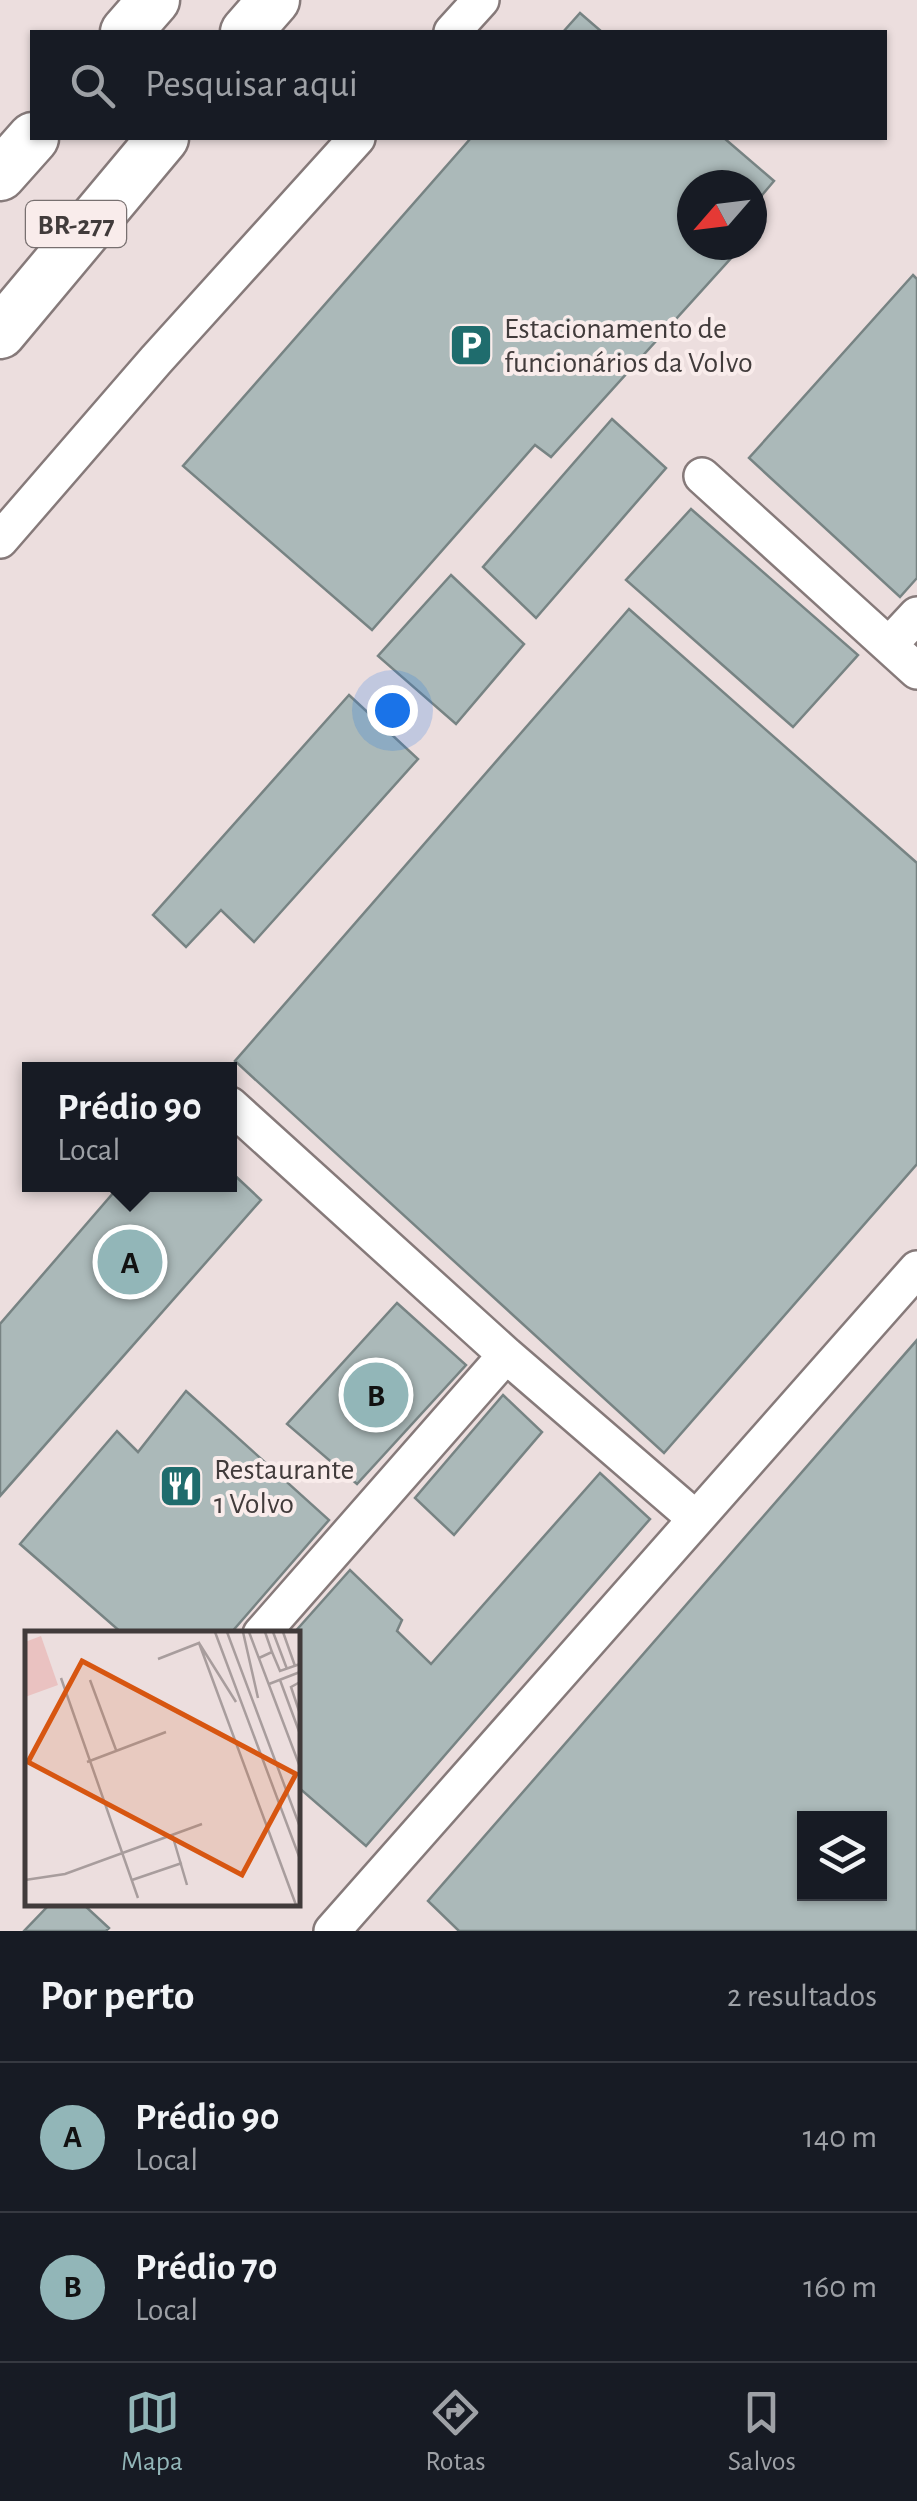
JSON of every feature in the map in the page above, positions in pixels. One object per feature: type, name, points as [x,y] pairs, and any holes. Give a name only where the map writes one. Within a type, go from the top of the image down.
[{"type":"highway","points":[[128,30],[154,0]]},
{"type":"highway","points":[[250,30],[276,0]]},
{"type":"highway","name":"BR-277","points":[[0,175],[31,140]]},
{"type":"highway","name":"BR-277","points":[[0,310],[150,140]]},
{"type":"highway","points":[[0,333],[161,140]]},
{"type":"street","points":[[454,30],[482,0]]},
{"type":"street","points":[[0,540],[355,140]]},
{"type":"street","points":[[702,476],[917,671]]},
{"type":"street","points":[[889,645],[917,615]]},
{"type":"street","points":[[237,1111],[506,1355],[696,1519]]},
{"type":"street","points":[[332,1931],[917,1268]]},
{"type":"street","points":[[264,1631],[506,1355]]},
{"type":"building","points":[[580,13],[600,30],[565,30]]},
{"type":"building","name":"Estacionamento de funcionários da Volvo","points":[[469,140],[726,140],[761,170],[677,170],[677,260],[729,260],[551,457],[535,445],[372,630],[183,466]]},
{"type":"building","points":[[913,275],[917,279],[917,578],[900,597],[749,458]]},
{"type":"building","points":[[612,419],[666,468],[536,618],[483,567]]},
{"type":"building","points":[[691,509],[858,655],[793,727],[626,580]]},
{"type":"building","points":[[451,575],[524,644],[456,724],[378,656]]},
{"type":"building","points":[[629,609],[917,863],[917,1164],[664,1453],[235,1061]]},
{"type":"building","points":[[349,695],[418,759],[254,942],[221,910],[186,947],[153,915]]},
{"type":"building","points":[[237,1178],[261,1200],[0,1496],[0,1324],[114,1192],[237,1192]]},
{"type":"building","points":[[397,1303],[466,1365],[357,1484],[287,1424]]},
{"type":"building","points":[[917,1340],[917,1931],[459,1931],[428,1901]]},
{"type":"building","name":"Restaurante 1 Volvo","points":[[186,1391],[329,1520],[233,1631],[120,1631],[20,1544],[117,1431],[138,1452]]},
{"type":"building","points":[[503,1395],[542,1432],[454,1535],[415,1498]]},
{"type":"building","points":[[600,1473],[650,1519],[366,1846],[300,1789],[300,1631],[296,1631],[350,1570],[402,1620],[397,1631],[431,1664]]},
{"type":"building","points":[[48,1906],[85,1906],[109,1928],[106,1931],[24,1931]]},
{"type":"place","name":"Estacionamento de funcionários da Volvo","points":[[471,345]]},
{"type":"place","name":"Prédio 90","points":[[130,1262]]},
{"type":"place","name":"Prédio 70","points":[[376,1395]]},
{"type":"place","name":"Restaurante 1 Volvo","points":[[181,1486]]}]
